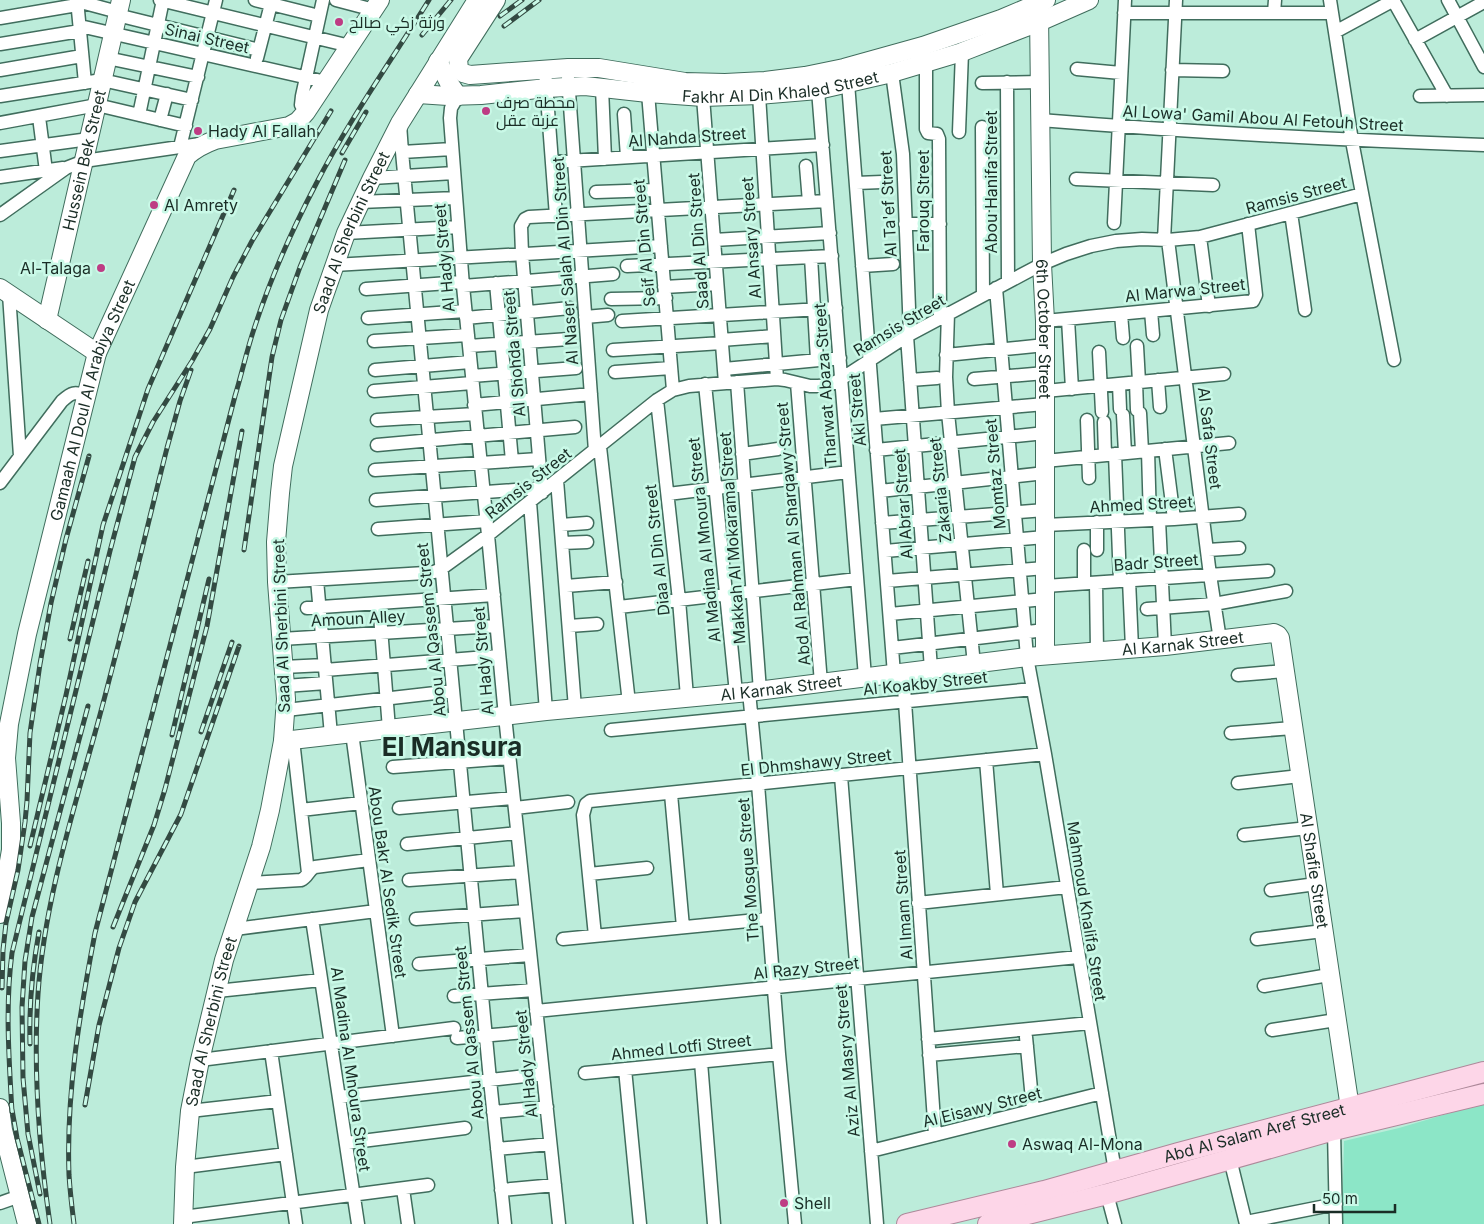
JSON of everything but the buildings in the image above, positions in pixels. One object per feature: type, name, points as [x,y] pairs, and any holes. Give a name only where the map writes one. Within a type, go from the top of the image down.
[{"type":"main road","name":"Saad Al Sherbini Street","points":[[183,1220],[190,1111],[200,1060],[224,960],[261,846],[288,740],[276,542],[283,466],[319,310],[346,232],[400,123],[477,0]]},
{"type":"main road","name":"Fakhr Al Din Khaled Street","points":[[496,0],[458,60],[459,69],[463,73],[470,75],[568,68],[599,68],[685,82],[765,81],[805,76],[844,68],[923,46],[1001,19],[1041,1]]},
{"type":"main road","name":"Fakhr Al Din Khaled Street","points":[[418,94],[481,95],[569,87],[703,97],[818,90],[962,52],[1089,0]]},
{"type":"main road","name":"6th October Street","points":[[1041,1],[1039,22],[1045,345],[1045,655]]},
{"type":"main road","name":"Gamaah Al Doul Al Arabiya Street","points":[[0,914],[6,851],[3,778],[4,722],[97,353],[188,156],[205,143],[288,126],[298,121],[306,112],[377,5]]},
{"type":"main road","name":"Hussein Bek Street","points":[[47,320],[119,9]]},
{"type":"main road","points":[[438,61],[458,96]]},
{"type":"main road","points":[[5,291],[97,353]]},
{"type":"main road","name":"Al Karnak Street","points":[[288,740],[629,702],[748,692],[1045,655],[1165,646],[1270,633],[1278,635]]},
{"type":"main road","name":"Al Shafie Street","points":[[1278,635],[1280,638],[1350,1108]]},
{"type":"main road","name":"Abd Al Salam Aref Street","points":[[907,1224],[1044,1191],[1484,1072]]},
{"type":"main road","name":"Abd Al Salam Aref Street","points":[[988,1224],[1030,1219],[1107,1194],[1334,1130],[1484,1094]]},
{"type":"main road","points":[[0,1108],[2,1130],[28,1224]]},
{"type":"street","points":[[139,115],[162,0],[350,46]]},
{"type":"street","points":[[180,147],[216,0]]},
{"type":"street","points":[[255,0],[271,2],[319,16]]},
{"type":"street","points":[[306,112],[302,105],[302,100],[323,0]]},
{"type":"street","points":[[336,0],[377,5]]},
{"type":"street","points":[[1448,0],[1484,67]]},
{"type":"street","points":[[0,18],[77,2],[119,9],[158,25],[259,50]]},
{"type":"street","points":[[77,2],[84,83]]},
{"type":"street","points":[[255,66],[271,2]]},
{"type":"street","points":[[1335,32],[1387,2],[1416,40],[1447,96]]},
{"type":"street","points":[[1416,40],[1484,2]]},
{"type":"street","points":[[1114,223],[1125,6],[1331,6],[1352,140],[1394,360]]},
{"type":"street","name":"Al Safa Street","points":[[1175,6],[1166,183],[1166,240],[1177,309],[1210,575],[1220,640]]},
{"type":"street","points":[[0,44],[80,28]]},
{"type":"street","name":"Sinai Street","points":[[80,28],[113,33],[326,82]]},
{"type":"street","points":[[959,132],[962,52]]},
{"type":"street","points":[[0,70],[82,56]]},
{"type":"street","points":[[108,58],[198,77]]},
{"type":"street","name":"Farouq Street","points":[[926,63],[926,129],[928,133],[937,134],[939,137],[944,315]]},
{"type":"street","name":"Al Naser Salah Al Din Street","points":[[568,68],[591,394],[616,582],[629,702]]},
{"type":"street","points":[[1076,68],[1121,72]]},
{"type":"street","points":[[545,70],[556,216],[827,201]]},
{"type":"street","points":[[1172,70],[1223,72]]},
{"type":"street","name":"Al Ta'ef Street","points":[[892,72],[903,154],[908,335]]},
{"type":"street","points":[[0,96],[102,80],[192,100]]},
{"type":"street","points":[[982,82],[1040,82]]},
{"type":"street","name":"Abou Hanifa Street","points":[[1007,82],[1008,282]]},
{"type":"street","name":"Akl Street","points":[[848,83],[892,648],[899,673]]},
{"type":"street","points":[[602,88],[605,159]]},
{"type":"street","name":"Tharwat Abaza Street","points":[[818,90],[865,678]]},
{"type":"street","name":"Seif Al Din Street","points":[[648,93],[673,390]]},
{"type":"street","points":[[160,120],[166,94]]},
{"type":"street","name":"Al Ansary Street","points":[[758,95],[777,380]]},
{"type":"street","points":[[1420,96],[1484,95]]},
{"type":"street","name":"Al Hady Street","points":[[458,96],[451,108],[450,118],[462,284],[487,521],[504,716],[555,1184],[556,1224]]},
{"type":"street","name":"Saad Al Din Street","points":[[703,97],[724,369],[731,382]]},
{"type":"street","points":[[0,123],[97,105],[186,126]]},
{"type":"street","points":[[624,114],[627,157]]},
{"type":"street","points":[[39,117],[46,171]]},
{"type":"street","name":"Al Lowa' Gamil Abou Al Fetouh Street","points":[[1040,120],[1169,130],[1484,145]]},
{"type":"street","name":"Abou Al Qassem Street","points":[[400,123],[504,1224]]},
{"type":"street","points":[[982,127],[983,296]]},
{"type":"street","points":[[0,151],[89,139]]},
{"type":"street","points":[[0,177],[66,168],[84,161],[205,143]]},
{"type":"street","name":"Al Nahda Street","points":[[552,162],[823,145]]},
{"type":"street","points":[[402,152],[452,149]]},
{"type":"street","points":[[806,166],[809,202]]},
{"type":"street","points":[[0,215],[66,168]]},
{"type":"street","points":[[372,178],[454,173]]},
{"type":"street","points":[[1076,179],[1213,185]]},
{"type":"street","points":[[856,183],[882,182]]},
{"type":"street","points":[[596,192],[656,190]]},
{"type":"street","name":"Ramsis Street","points":[[441,569],[530,502],[541,490],[558,480],[598,449],[657,400],[673,390],[705,384],[777,380],[810,386],[829,384],[841,380],[908,335],[944,315],[1042,264],[1066,254],[1116,241],[1166,240],[1200,236],[1362,194]]},
{"type":"street","points":[[360,202],[456,198]]},
{"type":"street","points":[[1291,213],[1305,310]]},
{"type":"street","name":"Al Shohda Street","points":[[541,490],[526,312],[521,226],[522,222],[529,217],[556,216]]},
{"type":"street","points":[[906,224],[940,224]]},
{"type":"street","name":"Al Marwa Street","points":[[1044,321],[1250,302],[1256,295],[1248,224]]},
{"type":"street","points":[[346,232],[458,227]]},
{"type":"street","points":[[714,240],[830,233]]},
{"type":"street","points":[[1200,236],[1208,306]]},
{"type":"street","points":[[334,265],[661,246]]},
{"type":"street","points":[[627,266],[832,256]]},
{"type":"street","points":[[811,257],[817,360]]},
{"type":"street","points":[[862,266],[893,264]]},
{"type":"street","points":[[366,289],[496,283],[613,274]]},
{"type":"street","points":[[496,283],[512,461]]},
{"type":"street","points":[[611,299],[717,284]]},
{"type":"street","name":"Momtaz Street","points":[[996,288],[1027,657]]},
{"type":"street","points":[[5,291],[20,456]]},
{"type":"street","points":[[368,318],[417,315],[499,315],[570,308]]},
{"type":"street","points":[[622,321],[836,308]]},
{"type":"street","points":[[1151,311],[1153,335]]},
{"type":"street","points":[[1121,314],[1123,338]]},
{"type":"street","points":[[586,316],[608,315]]},
{"type":"street","name":"Zakaria Street","points":[[944,315],[948,413],[974,664]]},
{"type":"street","points":[[1068,319],[1072,388]]},
{"type":"street","name":"Al Abrar Street","points":[[908,335],[931,669]]},
{"type":"street","points":[[613,350],[774,336]]},
{"type":"street","points":[[374,341],[419,338],[501,344],[569,339]]},
{"type":"street","points":[[946,355],[1045,345]]},
{"type":"street","points":[[1137,346],[1138,412],[1162,578],[1165,646]]},
{"type":"street","points":[[1099,352],[1103,417],[1115,454]]},
{"type":"street","points":[[724,369],[840,358]]},
{"type":"street","points":[[375,370],[470,362]]},
{"type":"street","points":[[374,391],[424,387],[504,373],[576,368]]},
{"type":"street","points":[[615,372],[671,368]]},
{"type":"street","points":[[974,380],[1045,373]]},
{"type":"street","points":[[874,419],[1006,407],[1072,388],[1224,374]]},
{"type":"street","points":[[910,380],[937,378]]},
{"type":"street","points":[[1158,380],[1160,407]]},
{"type":"street","name":"Makkah Al Mokarama Street","points":[[731,382],[742,454],[753,591],[748,692]]},
{"type":"street","name":"Abd Al Rahman Al Sharqawy Street","points":[[797,383],[821,683]]},
{"type":"street","name":"Al Madina Al Mnoura Street","points":[[705,384],[726,594],[748,692]]},
{"type":"street","points":[[1118,384],[1121,412],[1115,454],[1118,522],[1132,648]]},
{"type":"street","points":[[0,483],[62,400],[75,392],[87,395]]},
{"type":"street","points":[[377,420],[427,417],[506,402],[591,394]]},
{"type":"street","name":"Diaa Al Din Street","points":[[657,400],[679,600],[687,697]]},
{"type":"street","points":[[1087,420],[1089,478]]},
{"type":"street","points":[[377,445],[575,427]]},
{"type":"street","points":[[876,450],[1045,433]]},
{"type":"street","points":[[880,491],[1012,477],[1088,456],[1229,443]]},
{"type":"street","points":[[742,454],[778,449]]},
{"type":"street","points":[[1165,449],[1174,519]]},
{"type":"street","points":[[375,470],[539,460]]},
{"type":"street","points":[[668,494],[848,472]]},
{"type":"street","points":[[558,480],[576,708]]},
{"type":"street","points":[[376,500],[541,490]]},
{"type":"street","points":[[530,502],[546,711]]},
{"type":"street","points":[[882,523],[1015,512],[1045,524]]},
{"type":"street","name":"Ahmed Street","points":[[1045,524],[1118,522],[1239,514]]},
{"type":"street","points":[[378,529],[487,521]]},
{"type":"street","points":[[1097,522],[1098,550]]},
{"type":"street","points":[[561,525],[587,523]]},
{"type":"street","points":[[885,551],[1017,540],[1045,524]]},
{"type":"street","points":[[562,544],[588,542]]},
{"type":"street","points":[[1208,550],[1238,548]]},
{"type":"street","points":[[1084,550],[1098,651]]},
{"type":"street","points":[[887,581],[1045,568]]},
{"type":"street","points":[[277,582],[425,573],[441,569]]},
{"type":"street","name":"Badr Street","points":[[890,614],[1023,601],[1045,592],[1090,583],[1268,571]]},
{"type":"street","points":[[619,607],[857,579]]},
{"type":"street","points":[[317,580],[314,608],[322,636],[331,735]]},
{"type":"street","points":[[566,586],[616,582]]},
{"type":"street","points":[[1147,609],[1214,604],[1286,591]]},
{"type":"street","points":[[314,608],[494,595]]},
{"type":"street","points":[[379,603],[389,729]]},
{"type":"street","points":[[569,626],[598,624]]},
{"type":"street","name":"Amoun Alley","points":[[281,639],[496,626]]},
{"type":"street","points":[[892,648],[1045,630]]},
{"type":"street","points":[[283,667],[384,665],[499,656]]},
{"type":"street","name":"Mahmoud Khalifa Street","points":[[1027,657],[1115,1171]]},
{"type":"street","points":[[1238,675],[1285,671]]},
{"type":"street","name":"Al Imam Street","points":[[899,673],[904,701],[910,768],[935,1135]]},
{"type":"street","points":[[285,686],[326,683]]},
{"type":"street","name":"Al Koakby Street","points":[[611,730],[1033,689]]},
{"type":"street","points":[[286,710],[453,691]]},
{"type":"street","name":"The Mosque Street","points":[[748,692],[758,784],[779,1054],[795,1224]]},
{"type":"street","points":[[1231,733],[1293,728]]},
{"type":"street","name":"Abou Bakr Al Sedik Street","points":[[352,733],[393,1036]]},
{"type":"street","points":[[288,740],[301,810],[308,873]]},
{"type":"street","name":"El Dhmshawy Street","points":[[589,874],[583,810],[590,801],[1045,754]]},
{"type":"street","points":[[393,767],[509,758]]},
{"type":"street","points":[[986,760],[997,894]]},
{"type":"street","name":"Aziz Al Masry Street","points":[[842,776],[877,1224]]},
{"type":"street","points":[[1238,782],[1300,776]]},
{"type":"street","points":[[671,794],[683,928]]},
{"type":"street","points":[[399,808],[463,803],[568,802]]},
{"type":"street","points":[[301,810],[361,803]]},
{"type":"street","points":[[1244,835],[1308,828]]},
{"type":"street","points":[[407,844],[517,833]]},
{"type":"street","points":[[249,883],[301,880],[315,867],[369,860]]},
{"type":"street","points":[[595,936],[589,874],[647,868]]},
{"type":"street","points":[[409,880],[521,872]]},
{"type":"street","points":[[1270,890],[1316,884]]},
{"type":"street","points":[[918,903],[1066,887]]},
{"type":"street","points":[[235,929],[376,911]]},
{"type":"street","points":[[416,919],[526,911]]},
{"type":"street","name":"Al Madina Al Mnoura Street","points":[[312,919],[358,1224]]},
{"type":"street","points":[[563,939],[768,919]]},
{"type":"street","points":[[1257,939],[1323,931]]},
{"type":"street","points":[[419,964],[530,955]]},
{"type":"street","name":"Al Razy Street","points":[[536,1011],[1078,957]]},
{"type":"street","points":[[1264,986],[1329,975]]},
{"type":"street","points":[[216,991],[322,980]]},
{"type":"street","points":[[454,996],[534,990]]},
{"type":"street","points":[[1272,1030],[1336,1020]]},
{"type":"street","points":[[928,1039],[1090,1023]]},
{"type":"street","points":[[1025,1030],[1033,1110]]},
{"type":"street","points":[[200,1060],[393,1036],[456,1033],[486,1035],[538,1031]]},
{"type":"street","points":[[929,1055],[1027,1046]]},
{"type":"street","points":[[271,1051],[296,1224]]},
{"type":"street","name":"Ahmed Lotfi Street","points":[[585,1073],[779,1054]]},
{"type":"street","points":[[701,1062],[714,1224]]},
{"type":"street","points":[[625,1069],[640,1224]]},
{"type":"street","points":[[339,1097],[543,1074]]},
{"type":"street","name":"Al Eisawy Street","points":[[871,1152],[1102,1093]]},
{"type":"street","points":[[190,1111],[278,1101]]},
{"type":"street","points":[[493,1112],[546,1107]]},
{"type":"street","points":[[346,1143],[466,1128]]},
{"type":"street","points":[[1334,1130],[1336,1224]]},
{"type":"street","points":[[497,1149],[550,1144]]},
{"type":"street","points":[[185,1168],[286,1154]]},
{"type":"street","points":[[1230,1159],[1246,1223],[1336,1204]]},
{"type":"street","points":[[501,1190],[555,1184]]},
{"type":"street","points":[[183,1220],[428,1185]]},
{"type":"street","points":[[403,1189],[408,1224]]},
{"type":"street","points":[[1107,1194],[1114,1224]]},
{"type":"street","points":[[0,1203],[20,1196]]},
{"type":"green space","points":[[1484,1103],[1484,1224],[1342,1224],[1344,1141],[1399,1128]]},
{"type":"railway","points":[[74,1224],[69,1175],[72,1083],[79,1023],[95,933],[249,343],[290,236],[316,184],[356,114],[429,0]]},
{"type":"railway","points":[[422,35],[451,0]]},
{"type":"railway","points":[[500,16],[522,0]]},
{"type":"railway","points":[[504,26],[539,0]]},
{"type":"railway","points":[[12,1112],[8,1013],[12,953],[110,551],[135,457],[153,422],[210,329],[233,277],[252,241],[331,111]]},
{"type":"railway","points":[[342,153],[366,112]]},
{"type":"railway","points":[[244,550],[272,357],[281,320],[300,267],[345,160]]},
{"type":"railway","points":[[30,846],[66,695],[103,525],[148,389],[234,190]]},
{"type":"railway","points":[[50,1224],[40,1138],[36,1051],[38,994],[46,928],[68,830],[114,662],[167,448],[191,370]]},
{"type":"railway","points":[[113,927],[154,825],[165,789],[207,626],[242,431]]},
{"type":"railway","points":[[2,988],[6,923],[18,870],[25,822],[30,733],[40,664],[51,603],[66,539],[89,456]]},
{"type":"railway","points":[[70,639],[88,561]]},
{"type":"railway","points":[[172,735],[209,579]]},
{"type":"railway","points":[[201,732],[232,642]]},
{"type":"railway","points":[[85,1105],[99,1025],[119,948],[135,902],[181,814],[239,646]]},
{"type":"railway","points":[[40,1194],[28,1134],[23,1078],[22,1007],[25,961],[32,917],[88,706]]},
{"type":"railway","points":[[30,1044],[34,960],[39,932]]},
{"type":"railway","points":[[11,1104],[17,1138],[39,1224]]},
{"type":"place","name":"ورثة زكي صالح","points":[[339,22]]},
{"type":"place","name":"محطة صرف عزبة عقل","points":[[486,111]]},
{"type":"place","name":"Hady Al Fallah","points":[[198,131]]},
{"type":"place","name":"Al Amrety","points":[[154,205]]},
{"type":"place","name":"Al-Talaga","points":[[101,268]]},
{"type":"place","name":"Aswaq Al-Mona","points":[[1012,1144]]},
{"type":"place","name":"Shell","points":[[784,1203]]},
{"type":"district","name":"El Mansura","points":[[452,746]]}]
